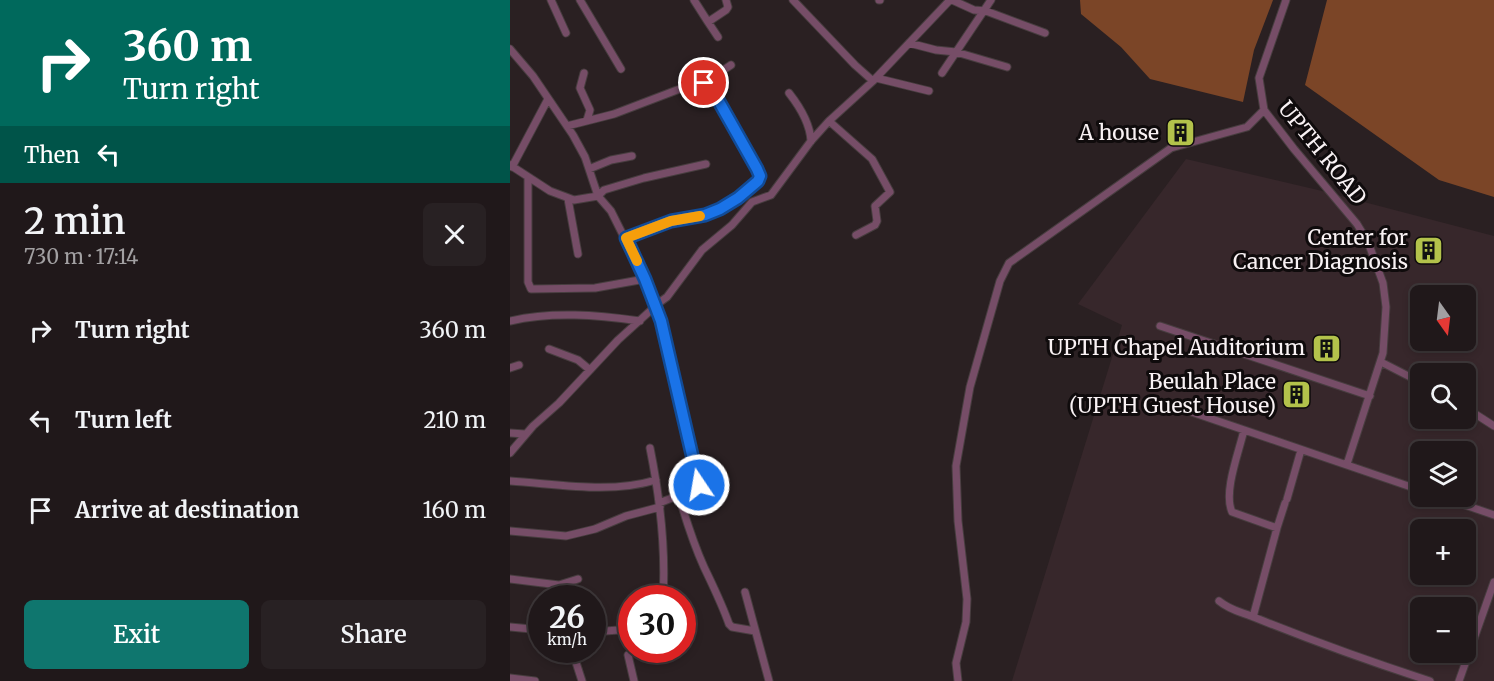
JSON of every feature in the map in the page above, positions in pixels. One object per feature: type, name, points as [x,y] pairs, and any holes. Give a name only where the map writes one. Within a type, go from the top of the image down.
[{"type":"street","points":[[551,0],[566,33]]},
{"type":"street","points":[[580,0],[621,69]]},
{"type":"street","points":[[694,0],[718,37]]},
{"type":"street","points":[[708,22],[728,8],[726,0]]},
{"type":"street","points":[[793,0],[855,65],[874,79],[929,91]]},
{"type":"street","points":[[510,453],[525,434],[559,404],[629,329],[667,297],[702,250],[732,225],[752,202],[771,195],[829,122],[951,0],[974,10],[983,11],[1045,33]]},
{"type":"street","points":[[942,73],[991,0]]},
{"type":"street","name":"UPTH ROAD","points":[[1287,0],[1259,78],[1264,110],[1357,224],[1368,242],[1383,283],[1386,307],[1381,362],[1347,464]]},
{"type":"street","points":[[909,43],[956,52],[1007,67]]},
{"type":"street","points":[[510,49],[533,76],[567,126],[585,157],[598,196],[611,211],[645,279],[669,350],[668,357],[682,403],[699,485],[699,488],[596,529],[566,536],[510,531]]},
{"type":"street","points":[[567,126],[614,114],[677,90],[704,83],[731,65]]},
{"type":"street","points":[[584,73],[580,88],[590,110],[587,120]]},
{"type":"street","points":[[626,238],[671,221],[705,215],[720,209],[738,198],[758,181],[760,176],[757,169],[717,98],[704,83]]},
{"type":"street","points":[[789,93],[802,111],[812,141]]},
{"type":"street","points":[[548,99],[511,166],[550,191],[568,199],[598,196],[604,190],[644,178],[706,164]]},
{"type":"street","points":[[958,681],[956,663],[966,622],[967,599],[958,521],[956,466],[970,387],[1000,281],[1009,263],[1171,148],[1247,127],[1264,110]]},
{"type":"street","points":[[829,122],[872,159],[890,192],[875,206],[875,225],[856,235]]},
{"type":"street","points":[[589,169],[611,160],[632,156]]},
{"type":"street","points":[[528,177],[528,282],[531,289],[596,288],[645,279]]},
{"type":"street","points":[[568,199],[578,254]]},
{"type":"street","points":[[510,321],[526,317],[568,315],[640,321]]},
{"type":"street","points":[[1160,326],[1370,396]]},
{"type":"street","points":[[549,349],[578,360],[590,370]]},
{"type":"street","points":[[1381,362],[1410,377]]},
{"type":"street","points":[[510,368],[519,365]]},
{"type":"street","points":[[1171,405],[1410,486]]},
{"type":"street","points":[[1476,414],[1494,426]]},
{"type":"street","points":[[1244,430],[1228,504],[1232,512],[1277,528]]},
{"type":"street","points":[[510,433],[525,434]]},
{"type":"street","points":[[650,448],[659,505],[665,570],[664,585]]},
{"type":"street","points":[[1253,617],[1301,450]]},
{"type":"street","points":[[510,481],[626,488],[656,480]]},
{"type":"street","points":[[679,496],[688,529],[720,598],[729,624],[732,627],[755,631]]},
{"type":"street","points":[[1471,507],[1494,515]]},
{"type":"street","points":[[510,579],[559,585],[578,579]]},
{"type":"street","points":[[1459,681],[1494,582]]},
{"type":"street","points":[[745,592],[769,681]]},
{"type":"street","points":[[1218,601],[1231,610],[1430,681]]},
{"type":"street","points":[[510,627],[528,629]]},
{"type":"street","points":[[576,663],[582,681]]},
{"type":"street","points":[[630,663],[633,681]]},
{"type":"street","points":[[510,678],[535,681]]},
{"type":"shaded area","points":[[1080,0],[1273,0],[1254,50],[1243,102],[1150,79],[1121,47],[1081,14]]},
{"type":"shaded area","points":[[1327,0],[1494,0],[1494,197],[1439,180],[1305,85]]},
{"type":"shaded area","points":[[1186,159],[1318,190],[1494,236],[1494,681],[1012,681],[1122,325],[1078,304]]},
{"type":"slow traffic","points":[[637,261],[626,238],[671,221],[700,216]]},
{"type":"place","name":"A house","points":[[1180,133]]},
{"type":"place","name":"Center for Cancer Diagnosis","points":[[1429,250]]},
{"type":"place","name":"UPTH Chapel Auditorium","points":[[1326,348]]},
{"type":"place","name":"Beulah Place (UPTH Guest House)","points":[[1297,394]]},
{"type":"route","points":[[699,485],[682,403],[668,357],[669,350],[661,321],[626,238],[671,221],[705,215],[720,209],[738,198],[758,181],[760,176],[757,169],[717,98],[704,83]]}]
